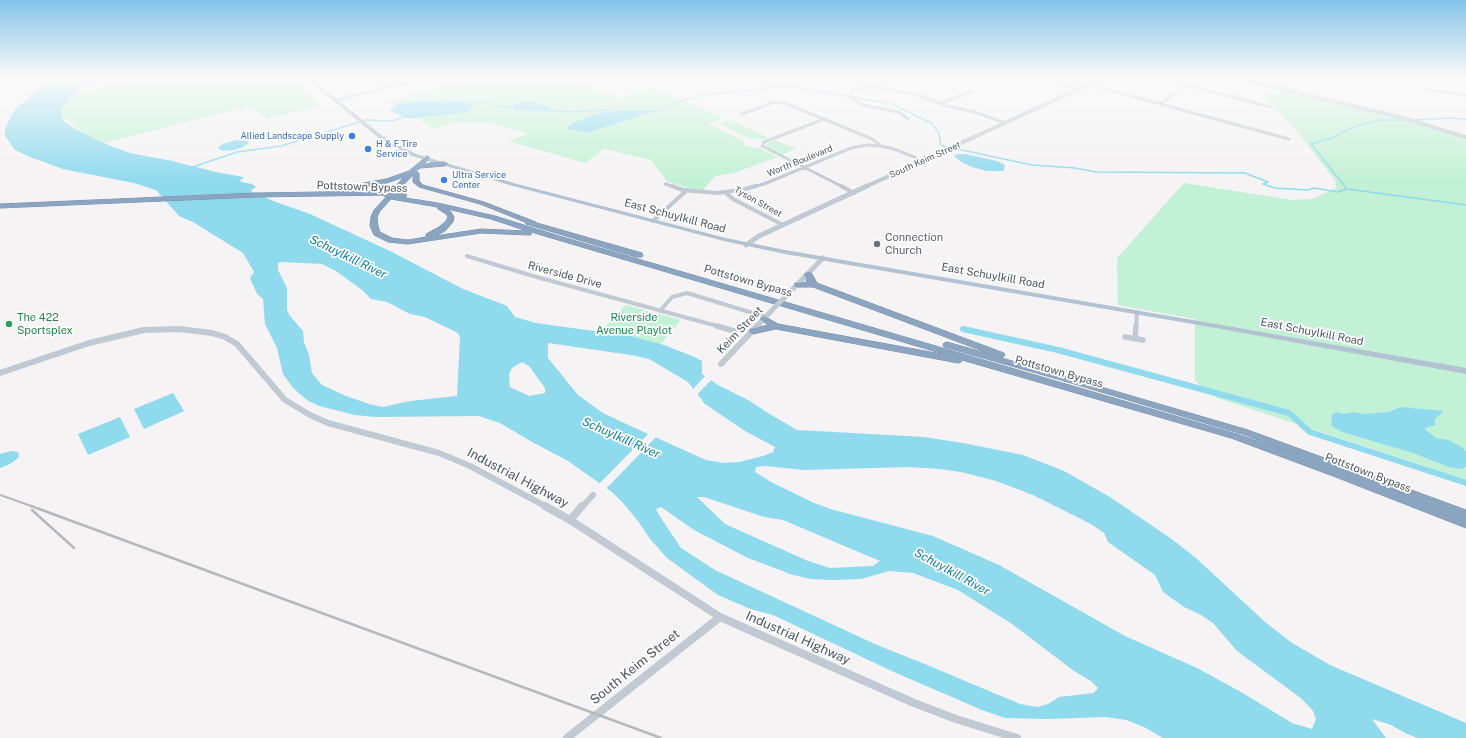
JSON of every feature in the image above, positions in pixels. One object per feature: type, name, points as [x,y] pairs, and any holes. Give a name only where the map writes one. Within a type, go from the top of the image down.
[{"type":"highway","points":[[422,167],[427,158]]},
{"type":"highway","points":[[427,158],[378,208],[375,214],[375,228],[377,233],[384,238],[408,242],[474,232],[498,231],[553,237]]},
{"type":"highway","points":[[296,194],[372,184],[394,179],[414,172],[422,167],[433,164],[445,164]]},
{"type":"highway","points":[[394,198],[445,210],[451,217],[448,225],[433,234],[410,239],[393,238],[382,231],[379,220],[383,208],[414,172]]},
{"type":"highway","points":[[414,172],[416,182],[421,186],[482,203],[546,228]]},
{"type":"highway","name":"Pottstown Bypass","points":[[0,206],[17,208],[296,194]]},
{"type":"highway","name":"Pottstown Bypass","points":[[17,208],[296,194],[402,194],[454,203],[546,228],[927,340],[1064,378],[1244,432],[1466,514]]},
{"type":"highway","name":"Pottstown Bypass","points":[[384,195],[493,217],[553,237],[1234,436],[1337,473],[1466,524]]},
{"type":"highway","points":[[0,211],[17,208]]},
{"type":"highway","points":[[808,274],[814,285]]},
{"type":"highway","points":[[798,285],[814,285],[1064,378]]},
{"type":"highway","points":[[765,318],[776,326]]},
{"type":"highway","points":[[753,331],[776,326],[968,363],[1121,403]]},
{"type":"main road","name":"East Schuylkill Road","points":[[349,111],[382,138],[405,152],[420,158],[427,158],[515,185],[746,245],[1137,312],[1466,371]]},
{"type":"street","points":[[742,114],[749,111]]},
{"type":"street","points":[[806,111],[872,140],[881,146],[894,149],[924,161]]},
{"type":"street","points":[[895,111],[908,119]]},
{"type":"street","points":[[973,111],[1006,123]]},
{"type":"street","name":"South Keim Street","points":[[746,245],[754,238],[1032,111]]},
{"type":"street","points":[[1187,111],[1289,139]]},
{"type":"street","points":[[1372,111],[1466,137]]},
{"type":"street","points":[[824,119],[764,142],[762,146],[854,193]]},
{"type":"street","name":"Worth Boulevard","points":[[726,193],[757,187],[855,147],[881,146]]},
{"type":"street","points":[[665,184],[687,190],[726,193]]},
{"type":"street","points":[[653,221],[687,190]]},
{"type":"street","name":"Tyson Street","points":[[726,193],[733,199],[784,225]]},
{"type":"street","name":"Riverside Drive","points":[[467,256],[660,311],[734,330]]},
{"type":"street","name":"Keim Street","points":[[721,364],[823,258]]},
{"type":"street","points":[[660,311],[672,297],[687,294],[765,318]]},
{"type":"street","points":[[1135,338],[1137,312]]},
{"type":"street","name":"Industrial Highway","points":[[0,373],[89,343],[144,330],[180,329],[212,333],[225,337],[237,344],[247,354],[266,379],[285,400],[310,416],[328,423],[439,453],[470,466],[570,520],[720,617],[914,703],[956,719],[1017,738]]},
{"type":"street","points":[[1125,337],[1143,340]]},
{"type":"street","points":[[570,520],[592,496]]},
{"type":"street","name":"South Keim Street","points":[[567,738],[720,617]]},
{"type":"green space","points":[[63,111],[228,111],[99,144],[62,117]]},
{"type":"green space","points":[[257,111],[296,111],[267,119]]},
{"type":"green space","points":[[406,111],[708,111],[724,118],[708,124],[744,141],[746,146],[759,148],[777,157],[734,173],[715,176],[703,190],[692,189],[666,181],[651,160],[604,149],[585,163],[508,141],[528,134],[490,123],[455,122],[435,129]]},
{"type":"green space","points":[[1278,111],[1367,111],[1418,124],[1466,139],[1466,483],[1422,465],[1217,398],[1195,381],[1195,319],[1118,305],[1117,258],[1184,183],[1292,200],[1312,199],[1336,188],[1335,180],[1295,129]]},
{"type":"green space","points":[[730,120],[769,138],[750,139],[719,124]]},
{"type":"green space","points":[[775,140],[796,149],[782,155],[766,147],[766,144]]},
{"type":"green space","name":"Riverside Avenue Playlot","points":[[626,305],[681,320],[659,346],[596,336]]},
{"type":"water","name":"Schuylkill River","points":[[14,111],[61,111],[64,121],[72,127],[101,142],[130,153],[243,177],[244,178],[240,180],[241,182],[252,184],[256,187],[251,190],[252,192],[310,214],[392,252],[463,289],[507,306],[515,317],[536,323],[630,336],[664,345],[692,356],[702,361],[702,374],[718,385],[750,401],[797,430],[924,437],[1023,455],[1064,471],[1110,497],[1173,540],[1196,558],[1265,622],[1292,643],[1330,665],[1466,723],[1466,738],[1417,738],[1391,725],[1372,719],[1386,738],[1163,738],[1144,727],[1126,720],[1106,717],[1047,719],[1005,718],[982,710],[896,673],[773,615],[750,609],[718,595],[667,558],[650,539],[638,521],[623,503],[612,492],[568,461],[500,423],[479,416],[375,417],[355,415],[319,406],[307,400],[293,388],[283,374],[277,348],[265,324],[263,299],[257,294],[250,278],[254,272],[243,253],[193,222],[179,216],[156,190],[134,183],[63,169],[30,157],[15,150],[5,136],[5,128]],"holes":[[[278,263],[322,264],[336,271],[362,290],[371,299],[387,302],[410,314],[425,317],[458,333],[460,337],[457,396],[410,401],[383,407],[346,396],[322,385],[312,373],[309,355],[304,342],[303,331],[290,316],[287,310],[287,288],[278,270]],[[548,343],[649,359],[688,382],[705,404],[745,431],[775,447],[773,452],[739,462],[724,463],[706,460],[603,413],[578,395],[548,358]],[[522,362],[529,366],[545,388],[545,393],[529,396],[510,387],[509,374],[512,368]],[[765,466],[804,470],[909,467],[939,469],[961,472],[996,481],[1033,495],[1091,524],[1104,533],[1108,542],[1155,575],[1163,592],[1184,607],[1201,615],[1213,623],[1237,651],[1302,699],[1313,711],[1316,719],[1312,729],[1292,723],[1241,692],[1197,668],[1125,636],[999,565],[933,536],[834,510],[814,503],[771,482],[755,472],[756,467]],[[697,497],[704,497],[764,517],[783,520],[880,561],[873,566],[830,568],[808,561],[725,524]],[[661,507],[694,530],[748,558],[793,575],[811,579],[832,580],[861,579],[889,571],[913,573],[958,590],[1012,624],[1074,671],[1091,681],[1098,688],[1094,693],[1059,697],[1048,704],[1038,707],[1020,704],[877,645],[715,570],[681,548],[656,509]]]},
{"type":"water","points":[[392,111],[468,111],[415,118],[406,118]]},
{"type":"water","points":[[653,111],[587,133],[566,128],[573,123],[598,113]]},
{"type":"water","points":[[236,140],[246,140],[249,143],[243,147],[233,150],[222,151],[218,148],[222,144]]},
{"type":"water","points":[[959,154],[997,161],[1005,165],[1004,171],[987,171],[972,167],[955,157],[955,155]]},
{"type":"water","points":[[173,393],[184,411],[144,429],[134,409]]},
{"type":"water","points":[[1401,407],[1444,411],[1435,419],[1435,425],[1425,429],[1436,438],[1448,440],[1462,447],[1466,452],[1466,467],[1461,469],[1449,467],[1413,453],[1342,432],[1332,426],[1331,423],[1332,415],[1336,412],[1344,414],[1354,412],[1363,414],[1389,412]]},
{"type":"water","points":[[120,417],[130,437],[88,455],[78,434]]},
{"type":"water","points":[[11,451],[18,452],[19,456],[10,464],[0,468],[0,454]]},
{"type":"pier","points":[[706,375],[712,379],[696,396],[692,390]]},
{"type":"pier","points":[[650,432],[657,436],[605,490],[598,485]]},
{"type":"waterway","points":[[561,111],[578,111]]},
{"type":"waterway","points":[[907,111],[931,123],[939,133],[940,143],[943,146],[1032,165],[1075,168],[1096,172],[1245,173],[1268,182],[1263,184],[1275,188],[1308,190],[1314,188],[1338,192],[1347,189]]},
{"type":"waterway","points":[[193,167],[237,152],[281,146],[366,120],[391,121],[405,117]]},
{"type":"waterway","points":[[1415,120],[1448,118],[1466,119]]},
{"type":"waterway","points":[[1347,189],[1311,144],[1332,138],[1353,127],[1380,120],[1405,120]]},
{"type":"waterway","points":[[1347,189],[1466,205]]},
{"type":"waterway","points":[[963,329],[1058,350],[1289,413],[1310,432],[1466,483]]},
{"type":"railway","points":[[0,495],[34,507]]},
{"type":"railway","points":[[31,506],[661,738]]},
{"type":"railway","points":[[32,510],[74,548]]},
{"type":"place","name":"Allied Landscape Supply","points":[[352,136]]},
{"type":"place","name":"H & F Tire Service","points":[[368,149]]},
{"type":"place","name":"Ultra Service Center","points":[[444,180]]},
{"type":"place","name":"Connection Church","points":[[877,244]]},
{"type":"place","name":"The 422 Sportsplex","points":[[9,324]]}]
